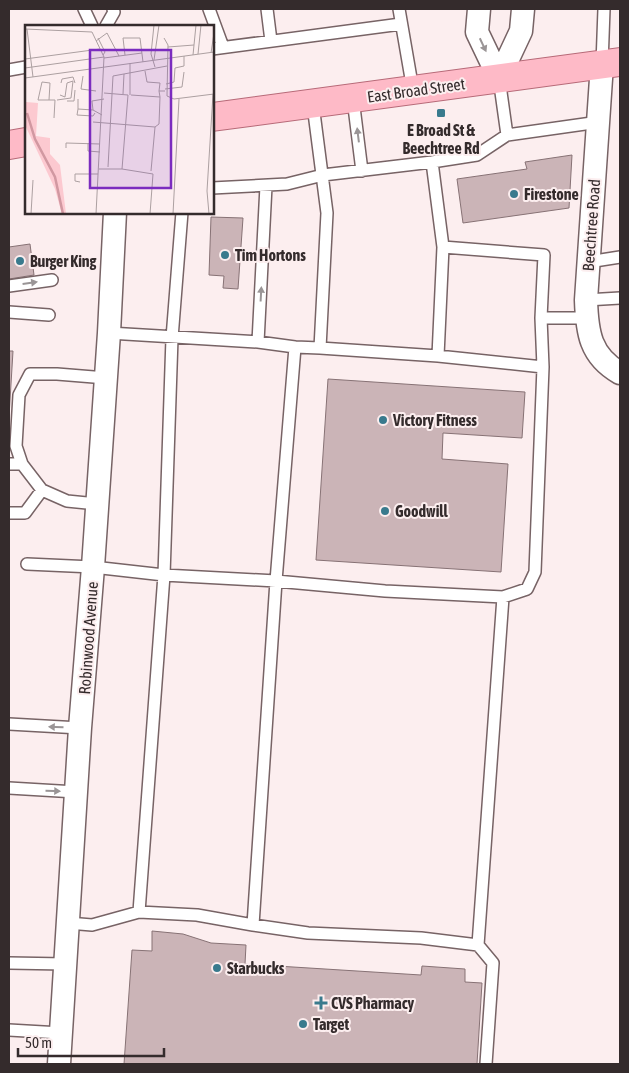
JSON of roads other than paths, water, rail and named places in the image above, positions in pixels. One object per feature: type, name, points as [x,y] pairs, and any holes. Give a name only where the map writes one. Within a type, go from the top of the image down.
[{"type":"main road","name":"East Broad Street","points":[[214,118],[611,63]]},
{"type":"main road","points":[[9,145],[25,142]]},
{"type":"street","points":[[479,9],[477,32],[499,78]]},
{"type":"street","points":[[499,78],[520,31],[523,9]]},
{"type":"street","name":"Beechtree Road","points":[[611,63],[598,122],[586,309],[590,339],[599,356],[620,373]]},
{"type":"street","name":"Robinwood Avenue","points":[[59,1064],[80,728],[109,333],[115,214]]},
{"type":"lane","points":[[84,9],[92,25]]},
{"type":"lane","points":[[107,25],[114,12],[113,9]]},
{"type":"lane","points":[[209,9],[213,25]]},
{"type":"lane","points":[[267,9],[271,41]]},
{"type":"lane","points":[[399,9],[413,90]]},
{"type":"lane","points":[[604,9],[611,63]]},
{"type":"lane","points":[[214,31],[218,48],[401,24]]},
{"type":"lane","points":[[9,70],[25,67]]},
{"type":"lane","points":[[499,78],[507,135]]},
{"type":"lane","points":[[354,99],[362,171]]},
{"type":"lane","points":[[313,105],[327,213],[320,348]]},
{"type":"lane","points":[[214,188],[287,184],[323,175],[477,155],[507,135],[598,122]]},
{"type":"lane","points":[[432,162],[443,247],[438,356]]},
{"type":"lane","points":[[258,342],[266,186]]},
{"type":"lane","points":[[139,912],[164,575],[172,338],[182,214]]},
{"type":"lane","points":[[27,564],[93,567],[164,575],[276,581],[385,591],[503,597],[527,589],[535,572],[543,367],[541,318],[544,255],[443,247]]},
{"type":"lane","points":[[588,262],[620,258]]},
{"type":"lane","points":[[9,286],[52,280]]},
{"type":"lane","points":[[541,318],[586,309],[620,298]]},
{"type":"lane","points":[[9,312],[49,315]]},
{"type":"lane","points":[[109,333],[438,356],[543,367]]},
{"type":"lane","points":[[253,925],[294,347]]},
{"type":"lane","points":[[97,504],[67,501],[42,490],[22,464],[16,446],[19,395],[30,374],[106,378]]},
{"type":"lane","points":[[9,464],[22,464]]},
{"type":"lane","points":[[9,513],[25,514],[42,490]]},
{"type":"lane","points":[[478,945],[503,597]]},
{"type":"lane","points":[[9,724],[80,728]]},
{"type":"lane","points":[[9,788],[76,792]]},
{"type":"lane","points":[[68,923],[92,925],[139,912],[197,914],[308,934],[421,938],[478,945],[493,963],[486,1064]]},
{"type":"lane","points":[[9,963],[65,964]]},
{"type":"lane","points":[[9,1030],[61,1033]]},
{"type":"place","name":"E Broad St & Beechtree Rd","points":[[441,113]]},
{"type":"place","name":"Firestone","points":[[514,194]]},
{"type":"place","name":"Tim Hortons","points":[[225,255]]},
{"type":"place","name":"Burger King","points":[[20,261]]},
{"type":"place","name":"Victory Fitness","points":[[383,420]]},
{"type":"place","name":"Goodwill","points":[[385,511]]},
{"type":"place","name":"Starbucks","points":[[217,968]]},
{"type":"place","name":"CVS Pharmacy","points":[[321,1003]]},
{"type":"place","name":"Target","points":[[303,1024]]}]
